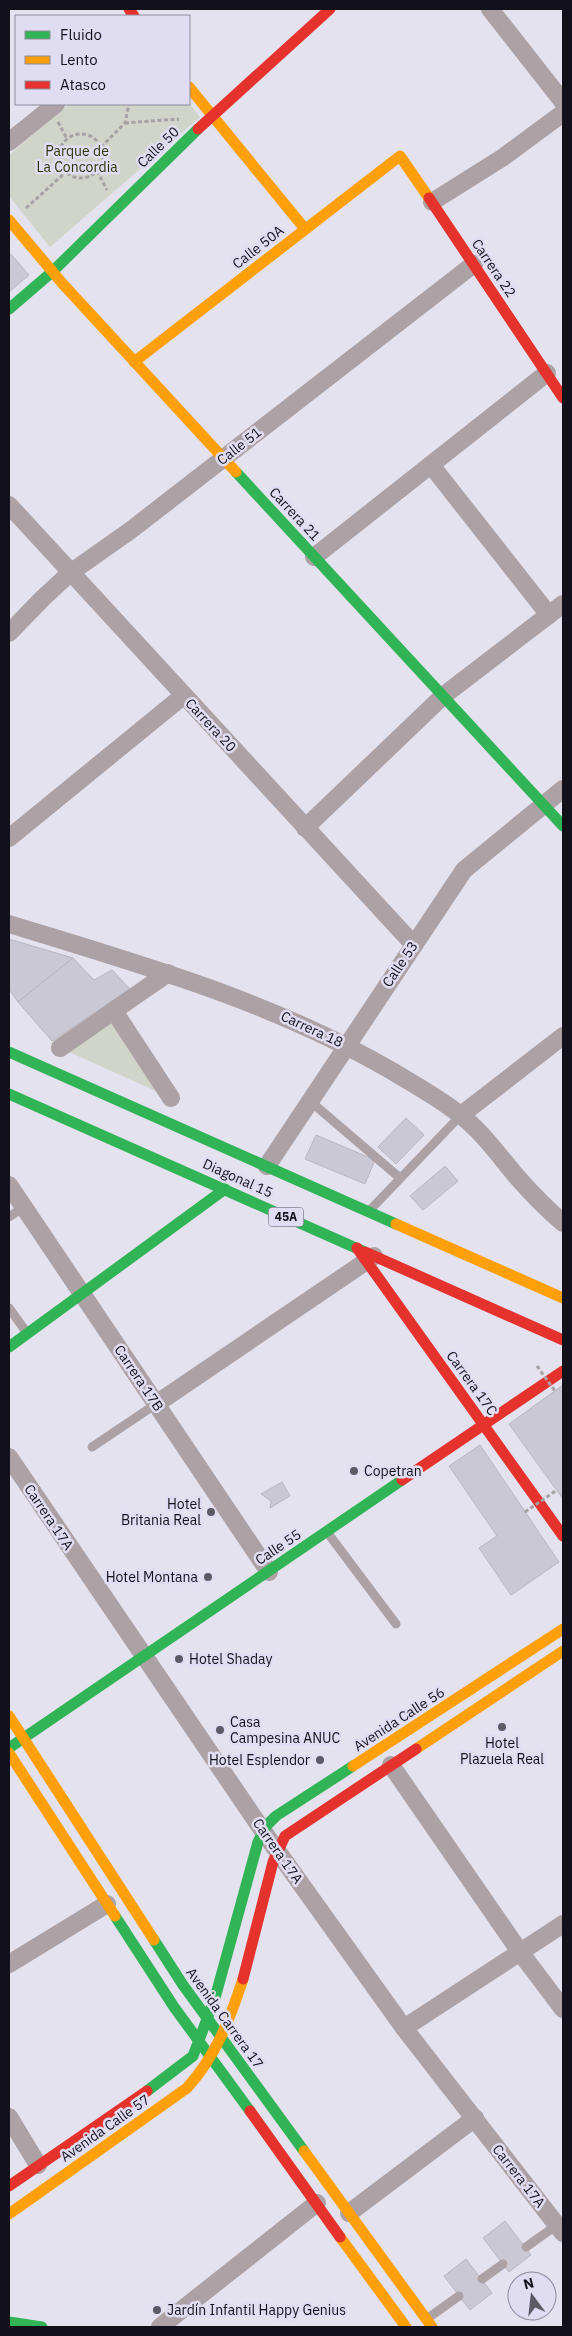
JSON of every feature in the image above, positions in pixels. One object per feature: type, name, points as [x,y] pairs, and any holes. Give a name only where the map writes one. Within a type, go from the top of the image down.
[{"type":"main road","name":"Calle 50","points":[[9,309],[52,272],[211,116],[330,9]]},
{"type":"main road","points":[[190,88],[305,230]]},
{"type":"main road","name":"Carrera 22","points":[[400,156],[563,398]]},
{"type":"main road","name":"Calle 50A","points":[[134,362],[400,156]]},
{"type":"main road","name":"Carrera 21","points":[[9,221],[52,272],[134,362],[563,826]]},
{"type":"main road","name":"Diagonal 15","points":[[9,1052],[563,1298]]},
{"type":"main road","name":"Diagonal 15","points":[[9,1094],[225,1189],[366,1255],[563,1340]]},
{"type":"main road","points":[[9,1347],[225,1189]]},
{"type":"main road","name":"Carrera 17C","points":[[366,1255],[563,1536]]},
{"type":"main road","name":"Calle 55","points":[[9,1748],[563,1371]]},
{"type":"main road","name":"Avenida Calle 56","points":[[199,2042],[208,2020],[255,1852],[264,1831],[276,1816],[563,1629]]},
{"type":"main road","points":[[211,2058],[235,2000],[282,1841],[291,1832],[563,1651]]},
{"type":"main road","name":"Avenida Carrera 17","points":[[9,1716],[182,1985],[429,2323]]},
{"type":"main road","points":[[9,1753],[199,2042],[406,2327]]},
{"type":"main road","name":"Avenida Calle 57","points":[[9,2186],[186,2063],[193,2056],[199,2042]]},
{"type":"main road","name":"Avenida Calle 57","points":[[9,2214],[187,2088],[198,2078],[211,2058]]},
{"type":"main road","points":[[9,2322],[42,2327]]},
{"type":"street","points":[[490,9],[563,102]]},
{"type":"street","points":[[9,142],[55,105]]},
{"type":"street","points":[[432,202],[502,158],[563,113]]},
{"type":"street","name":"Calle 51","points":[[9,633],[70,574],[474,264]]},
{"type":"street","points":[[314,557],[547,373]]},
{"type":"street","points":[[431,465],[549,615]]},
{"type":"street","name":"Carrera 20","points":[[9,505],[70,574],[414,944]]},
{"type":"street","points":[[305,828],[443,696],[563,604]]},
{"type":"street","points":[[9,838],[183,696]]},
{"type":"street","name":"Calle 53","points":[[266,1166],[464,870],[563,789]]},
{"type":"street","name":"Carrera 18","points":[[9,924],[168,973],[270,1010],[347,1045],[417,1086],[461,1115],[563,1223]]},
{"type":"street","points":[[60,1048],[168,973]]},
{"type":"street","points":[[114,1011],[171,1098]]},
{"type":"street","points":[[461,1115],[563,1036]]},
{"type":"street","name":"Carrera 17B","points":[[9,1185],[269,1572]]},
{"type":"street","points":[[156,1404],[366,1255]]},
{"type":"street","name":"Carrera 17A","points":[[9,1457],[264,1831],[404,2028],[560,2229]]},
{"type":"street","points":[[391,1765],[520,1952],[563,2009]]},
{"type":"street","points":[[9,1964],[107,1904]]},
{"type":"street","points":[[404,2028],[563,1924]]},
{"type":"street","points":[[9,2117],[38,2166]]},
{"type":"street","points":[[349,2214],[475,2118]]},
{"type":"street","points":[[160,2327],[317,2203]]},
{"type":"lane","points":[[9,1062],[211,1153]]},
{"type":"lane","points":[[310,1101],[400,1178]]},
{"type":"lane","points":[[369,1211],[461,1115]]},
{"type":"lane","points":[[9,1217],[24,1207]]},
{"type":"lane","points":[[9,1308],[27,1334]]},
{"type":"lane","points":[[92,1447],[156,1404]]},
{"type":"lane","points":[[327,1532],[396,1624]]},
{"type":"lane","points":[[526,2247],[560,2229]]},
{"type":"lane","points":[[482,2279],[503,2264]]},
{"type":"lane","points":[[429,2323],[459,2296]]},
{"type":"path","points":[[101,147],[125,123],[129,105]]},
{"type":"path","points":[[125,123],[181,119]]},
{"type":"path","points":[[76,134],[86,134],[95,139],[101,147],[103,156],[102,164],[97,171],[90,176],[82,177],[66,172],[61,164],[59,155],[61,146],[67,139],[76,134]]},
{"type":"path","points":[[9,221],[66,172]]},
{"type":"path","points":[[538,1366],[555,1391]]},
{"type":"path","points":[[525,1512],[557,1490]]},
{"type":"green space","name":"Parque de La Concordia","points":[[68,105],[190,105],[200,117],[50,247],[9,196],[9,155]]},
{"type":"green space","points":[[146,980],[166,986],[124,1013],[176,1100],[51,1044],[52,1041]]},
{"type":"building","points":[[9,252],[29,275],[9,292]]},
{"type":"building","points":[[9,939],[73,958],[18,1002],[9,989]]},
{"type":"building","points":[[73,958],[94,980],[112,970],[130,989],[52,1041],[18,1002]]},
{"type":"building","points":[[406,1118],[424,1135],[396,1164],[378,1147]]},
{"type":"building","points":[[316,1135],[375,1160],[365,1184],[305,1159]]},
{"type":"building","points":[[445,1166],[458,1181],[423,1210],[410,1196]]},
{"type":"building","points":[[563,1385],[563,1499],[509,1424]]},
{"type":"building","points":[[480,1445],[559,1562],[511,1595],[479,1548],[497,1536],[449,1466]]},
{"type":"building","points":[[282,1482],[290,1496],[270,1508],[271,1501],[261,1494]]},
{"type":"building","points":[[505,2221],[531,2255],[508,2271],[483,2238]]},
{"type":"building","points":[[466,2259],[492,2293],[470,2310],[444,2276]]},
{"type":"traffic: fast","points":[[9,309],[52,272],[198,129]]},
{"type":"traffic: fast","points":[[236,472],[563,826]]},
{"type":"traffic: fast","points":[[9,1052],[396,1224]]},
{"type":"traffic: fast","points":[[9,1094],[365,1252]]},
{"type":"traffic: fast","points":[[9,1347],[225,1189]]},
{"type":"traffic: fast","points":[[9,1748],[402,1480]]},
{"type":"traffic: fast","points":[[147,2091],[193,2056],[215,1998],[258,1842],[267,1825],[276,1816],[353,1766]]},
{"type":"traffic: fast","points":[[115,1916],[174,2007],[250,2111]]},
{"type":"traffic: fast","points":[[154,1940],[183,1985],[304,2151]]},
{"type":"traffic: fast","points":[[9,2322],[42,2327]]},
{"type":"traffic: slow","points":[[190,88],[305,229]]},
{"type":"traffic: slow","points":[[134,362],[400,156],[429,198]]},
{"type":"traffic: slow","points":[[9,220],[62,283],[236,472]]},
{"type":"traffic: slow","points":[[396,1224],[563,1298]]},
{"type":"traffic: slow","points":[[353,1766],[563,1629]]},
{"type":"traffic: slow","points":[[416,1749],[563,1651]]},
{"type":"traffic: slow","points":[[9,1716],[154,1940]]},
{"type":"traffic: slow","points":[[9,1753],[115,1916]]},
{"type":"traffic: slow","points":[[9,2214],[187,2088],[214,2050],[233,2008],[243,1979]]},
{"type":"traffic: slow","points":[[304,2151],[432,2327]]},
{"type":"traffic: slow","points":[[340,2237],[406,2327]]},
{"type":"traffic: jam","points":[[129,9],[133,15]]},
{"type":"traffic: jam","points":[[198,129],[330,9]]},
{"type":"traffic: jam","points":[[429,198],[563,398]]},
{"type":"traffic: jam","points":[[357,1248],[563,1536]]},
{"type":"traffic: jam","points":[[365,1252],[563,1340]]},
{"type":"traffic: jam","points":[[402,1480],[563,1371]]},
{"type":"traffic: jam","points":[[243,1979],[273,1862],[285,1836],[416,1749]]},
{"type":"traffic: jam","points":[[9,2186],[147,2091]]},
{"type":"traffic: jam","points":[[250,2111],[340,2237]]},
{"type":"place","name":"Copetran","points":[[354,1471]]},
{"type":"place","name":"Hotel Britania Real","points":[[211,1512]]},
{"type":"place","name":"Hotel Montana","points":[[208,1577]]},
{"type":"place","name":"Hotel Shaday","points":[[179,1659]]},
{"type":"place","name":"Hotel Plazuela Real","points":[[502,1727]]},
{"type":"place","name":"Casa Campesina ANUC","points":[[220,1730]]},
{"type":"place","name":"Hotel Esplendor","points":[[320,1760]]},
{"type":"place","name":"Jardín Infantil Happy Genius","points":[[157,2310]]}]
